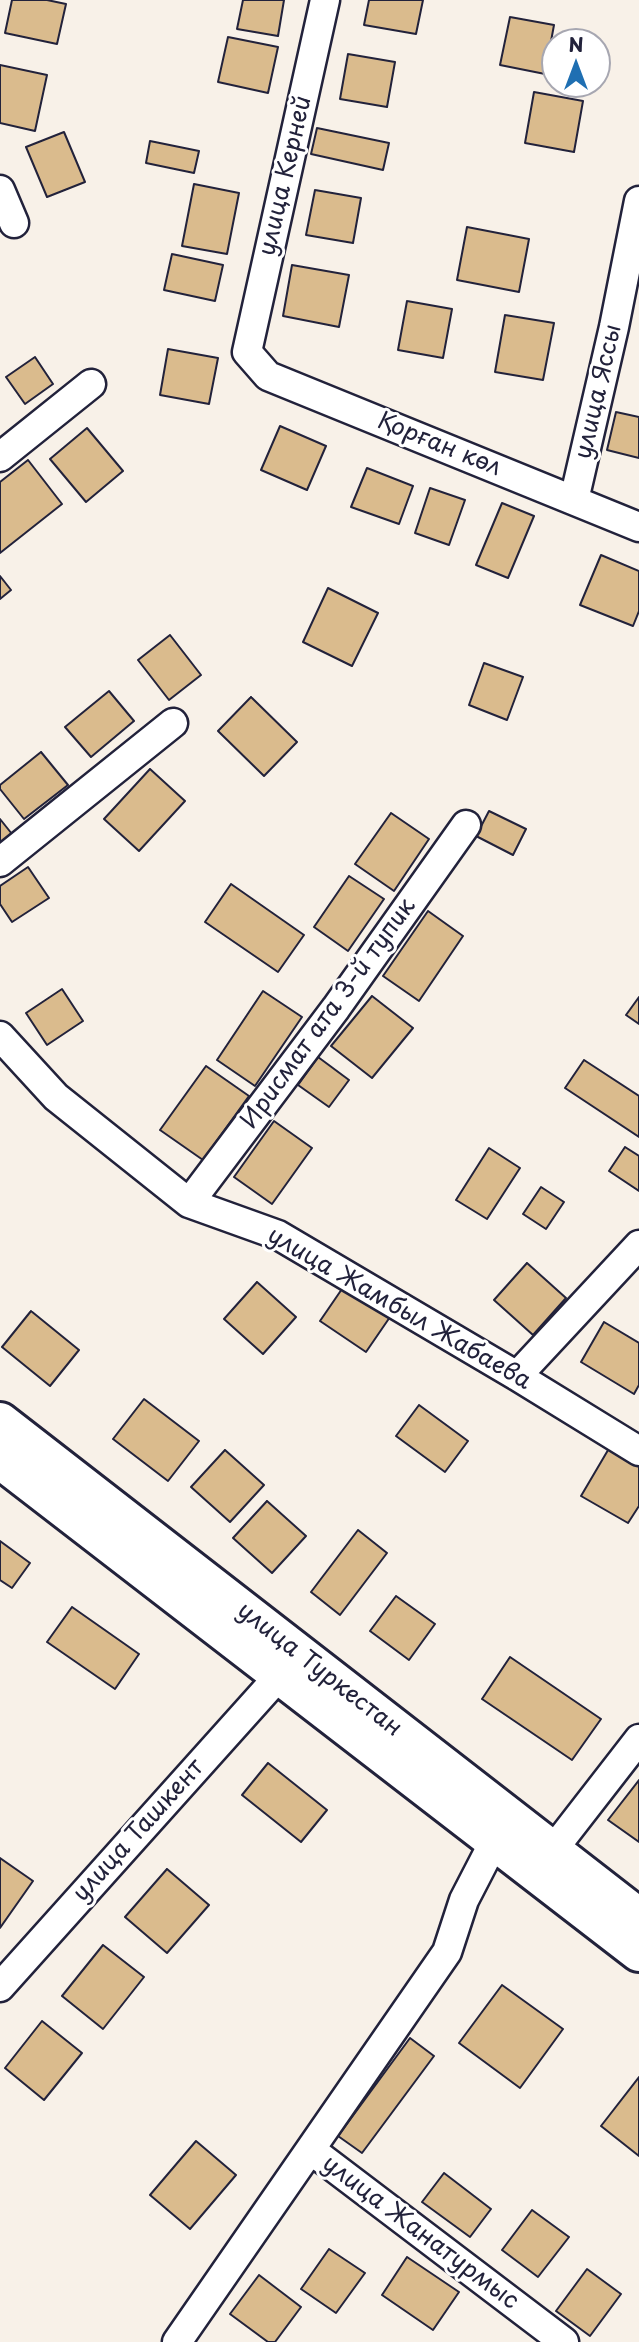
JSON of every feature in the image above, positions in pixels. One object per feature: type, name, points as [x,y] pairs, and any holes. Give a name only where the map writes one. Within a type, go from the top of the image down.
[{"type":"highway","name":"улица Туркестан","points":[[0,1422],[544,1862],[639,1952]]},
{"type":"highway","name":"улица Туркестан","points":[[0,1459],[279,1676],[503,1830]]},
{"type":"highway","name":"улица Туркестан","points":[[544,1862],[639,1918]]},
{"type":"street","name":"улица Керней","points":[[247,352],[325,0]]},
{"type":"street","points":[[0,190],[14,223]]},
{"type":"street","name":"улица Яссы","points":[[574,500],[614,327],[639,201]]},
{"type":"street","name":"Қорған көл","points":[[247,352],[268,376],[639,527]]},
{"type":"street","points":[[0,457],[91,384]]},
{"type":"street","points":[[0,862],[173,723]]},
{"type":"street","name":"Ирисмат ата 3-й тупик","points":[[189,1203],[336,1008],[466,825]]},
{"type":"street","name":"улица Жамбыл Жабаева","points":[[0,1036],[56,1097],[189,1203],[278,1236],[639,1451]]},
{"type":"street","points":[[517,1376],[639,1245]]},
{"type":"street","name":"улица Ташкент","points":[[0,1985],[279,1676]]},
{"type":"street","points":[[544,1862],[639,1739]]},
{"type":"street","points":[[177,2342],[447,1952],[464,1900],[503,1830]]},
{"type":"street","name":"улица Жанатурмыс","points":[[311,2150],[564,2342]]},
{"type":"building","points":[[12,0],[47,0],[66,4],[57,44],[5,33]]},
{"type":"building","points":[[243,0],[284,0],[278,36],[237,29]]},
{"type":"building","points":[[369,0],[423,0],[416,34],[364,25]]},
{"type":"building","points":[[510,17],[554,25],[553,28],[541,28],[541,73],[500,65]]},
{"type":"building","points":[[228,37],[278,47],[268,93],[218,82]]},
{"type":"building","points":[[348,54],[395,62],[387,107],[340,99]]},
{"type":"building","points":[[0,65],[47,75],[35,131],[0,123]]},
{"type":"building","points":[[534,92],[541,93],[541,98],[583,101],[574,152],[525,143]]},
{"type":"building","points":[[317,128],[389,143],[383,170],[311,154]]},
{"type":"building","points":[[64,132],[85,182],[47,197],[26,147]]},
{"type":"building","points":[[150,141],[199,151],[194,173],[146,163]]},
{"type":"building","points":[[194,184],[239,193],[227,254],[182,246]]},
{"type":"building","points":[[315,190],[361,198],[353,243],[306,235]]},
{"type":"building","points":[[467,227],[529,239],[519,292],[457,280]]},
{"type":"building","points":[[172,254],[223,265],[215,301],[164,290]]},
{"type":"building","points":[[292,265],[349,275],[339,327],[283,316]]},
{"type":"building","points":[[407,301],[452,309],[443,358],[398,350]]},
{"type":"building","points":[[505,315],[554,323],[543,380],[495,372]]},
{"type":"building","points":[[168,349],[218,358],[209,404],[160,395]]},
{"type":"building","points":[[35,357],[53,384],[25,404],[6,377]]},
{"type":"building","points":[[616,412],[639,417],[639,458],[607,450]]},
{"type":"building","points":[[280,426],[326,446],[307,490],[261,470]]},
{"type":"building","points":[[87,428],[123,471],[86,502],[50,459]]},
{"type":"building","points":[[28,460],[62,504],[0,553],[0,482]]},
{"type":"building","points":[[367,468],[413,486],[399,524],[351,507]]},
{"type":"building","points":[[430,488],[465,500],[449,545],[415,533]]},
{"type":"building","points":[[502,503],[534,516],[508,578],[476,565]]},
{"type":"building","points":[[601,555],[639,571],[639,611],[633,626],[580,605]]},
{"type":"building","points":[[0,576],[11,590],[0,599]]},
{"type":"building","points":[[328,588],[378,613],[352,666],[303,642]]},
{"type":"building","points":[[170,635],[201,675],[169,700],[138,660]]},
{"type":"building","points":[[484,663],[523,677],[507,720],[469,705]]},
{"type":"building","points":[[109,691],[134,721],[91,757],[65,727]]},
{"type":"building","points":[[251,697],[297,742],[264,776],[218,731]]},
{"type":"building","points":[[41,752],[68,785],[24,819],[0,789],[0,785]]},
{"type":"building","points":[[150,769],[185,801],[139,851],[104,819]]},
{"type":"building","points":[[489,811],[526,829],[513,855],[476,836]]},
{"type":"building","points":[[391,813],[429,839],[394,891],[355,864]]},
{"type":"building","points":[[0,819],[12,834],[0,844]]},
{"type":"building","points":[[28,867],[49,898],[12,922],[0,904],[0,886]]},
{"type":"building","points":[[349,876],[384,899],[348,951],[314,927]]},
{"type":"building","points":[[231,884],[304,935],[278,972],[205,922]]},
{"type":"building","points":[[428,911],[463,936],[419,1001],[383,976]]},
{"type":"building","points":[[62,989],[83,1021],[47,1045],[26,1013]]},
{"type":"building","points":[[263,991],[302,1017],[255,1086],[217,1060]]},
{"type":"building","points":[[372,996],[413,1028],[372,1078],[331,1046]]},
{"type":"building","points":[[639,997],[639,1024],[626,1015]]},
{"type":"building","points":[[318,1057],[349,1080],[329,1107],[298,1085]]},
{"type":"building","points":[[584,1060],[639,1096],[639,1137],[565,1088]]},
{"type":"building","points":[[206,1066],[249,1096],[203,1160],[160,1130]]},
{"type":"building","points":[[274,1121],[312,1148],[272,1204],[234,1177]]},
{"type":"building","points":[[625,1147],[639,1156],[639,1191],[609,1171]]},
{"type":"building","points":[[489,1148],[520,1168],[487,1219],[456,1200]]},
{"type":"building","points":[[541,1187],[564,1202],[546,1229],[523,1214]]},
{"type":"building","points":[[527,1263],[566,1298],[533,1335],[494,1300]]},
{"type":"building","points":[[257,1282],[296,1317],[263,1354],[224,1319]]},
{"type":"building","points":[[344,1286],[390,1317],[366,1352],[320,1321]]},
{"type":"building","points":[[31,1311],[79,1350],[50,1386],[2,1347]]},
{"type":"building","points":[[604,1322],[639,1343],[639,1385],[634,1394],[581,1362]]},
{"type":"building","points":[[144,1399],[199,1441],[168,1481],[113,1439]]},
{"type":"building","points":[[419,1405],[468,1441],[445,1472],[396,1436]]},
{"type":"building","points":[[611,1445],[639,1462],[639,1506],[628,1523],[581,1496]]},
{"type":"building","points":[[225,1450],[264,1485],[230,1522],[191,1487]]},
{"type":"building","points":[[267,1501],[306,1536],[272,1573],[233,1538]]},
{"type":"building","points":[[358,1530],[387,1553],[340,1615],[311,1592]]},
{"type":"building","points":[[0,1541],[30,1563],[12,1588],[0,1580]]},
{"type":"building","points":[[396,1596],[435,1624],[409,1660],[370,1631]]},
{"type":"building","points":[[72,1607],[139,1654],[115,1689],[47,1642]]},
{"type":"building","points":[[510,1657],[601,1719],[572,1760],[482,1699]]},
{"type":"building","points":[[268,1763],[327,1810],[301,1842],[242,1795]]},
{"type":"building","points":[[639,1780],[639,1842],[608,1820]]},
{"type":"building","points":[[0,1858],[33,1881],[0,1928]]},
{"type":"building","points":[[167,1869],[209,1905],[167,1953],[125,1917]]},
{"type":"building","points":[[103,1945],[144,1977],[103,2029],[62,1996]]},
{"type":"building","points":[[502,1985],[563,2029],[520,2088],[459,2043]]},
{"type":"building","points":[[42,2021],[82,2053],[44,2100],[5,2068]]},
{"type":"building","points":[[410,2038],[434,2056],[362,2153],[338,2136]]},
{"type":"building","points":[[639,2077],[639,2156],[601,2126]]},
{"type":"building","points":[[196,2141],[236,2175],[190,2229],[150,2195]]},
{"type":"building","points":[[444,2173],[491,2209],[470,2237],[422,2202]]},
{"type":"building","points":[[532,2210],[569,2237],[538,2277],[502,2250]]},
{"type":"building","points":[[329,2249],[365,2273],[336,2313],[301,2289]]},
{"type":"building","points":[[407,2257],[459,2292],[433,2330],[382,2295]]},
{"type":"building","points":[[587,2269],[621,2294],[590,2336],[556,2311]]},
{"type":"building","points":[[259,2275],[301,2307],[275,2342],[268,2342],[230,2314]]}]
